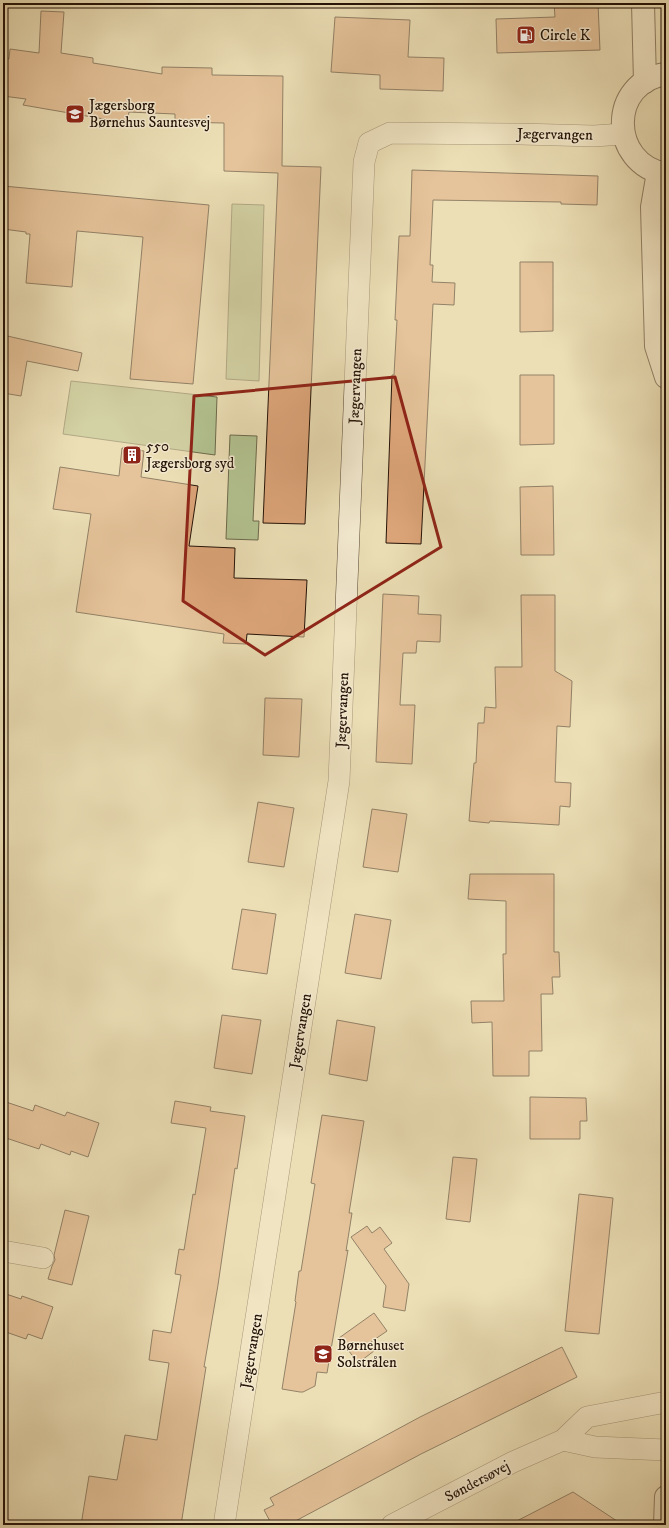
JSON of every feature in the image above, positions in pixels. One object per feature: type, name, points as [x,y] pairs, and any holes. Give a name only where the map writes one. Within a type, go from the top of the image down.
[{"type":"street","points":[[643,3],[645,82]]},
{"type":"street","points":[[666,74],[656,76],[645,82],[631,96],[625,108],[622,121],[623,134],[627,145],[634,155],[647,167],[662,173],[652,207],[656,346],[666,377]]},
{"type":"street","name":"Jægervangen","points":[[224,1525],[339,781],[364,162],[369,142],[390,133],[594,136],[623,134]]},
{"type":"street","points":[[3,1251],[43,1258]]},
{"type":"street","name":"Søndersøvej","points":[[392,1525],[513,1462],[563,1440],[587,1417],[666,1402]]},
{"type":"street","points":[[563,1440],[595,1448],[666,1450]]},
{"type":"street","points":[[664,1525],[666,1497]]},
{"type":"highlighted area","points":[[395,377],[441,547],[265,655],[183,601],[194,396]]},
{"type":"green space","points":[[232,204],[264,205],[259,381],[226,379]]},
{"type":"green space","points":[[71,381],[217,397],[215,455],[63,434]]},
{"type":"green space","points":[[230,435],[257,436],[253,521],[259,521],[258,540],[226,539]]},
{"type":"building","points":[[554,3],[598,3],[600,50],[497,53],[496,19],[555,17]]},
{"type":"building","points":[[41,11],[64,12],[61,53],[93,58],[93,63],[162,74],[162,67],[212,68],[212,75],[283,76],[282,166],[321,167],[305,524],[263,523],[278,173],[224,171],[224,123],[175,122],[175,114],[129,112],[127,123],[23,105],[26,99],[3,96],[3,58],[9,59],[10,49],[39,53]]},
{"type":"building","points":[[335,17],[410,20],[408,57],[444,58],[443,91],[380,89],[380,75],[331,72]]},
{"type":"building","points":[[412,170],[598,176],[597,205],[561,204],[561,202],[433,200],[430,265],[433,265],[432,282],[455,283],[454,305],[433,304],[421,544],[386,543],[392,375],[394,375],[397,320],[395,320],[399,236],[410,236]]},
{"type":"building","points":[[3,186],[209,205],[193,384],[130,379],[143,237],[77,231],[72,287],[26,283],[30,234],[26,234],[26,232],[3,229]]},
{"type":"building","points":[[520,262],[553,262],[553,331],[520,332]]},
{"type":"building","points":[[3,335],[82,353],[78,371],[27,361],[21,396],[3,393]]},
{"type":"building","points":[[520,375],[554,375],[554,444],[520,445]]},
{"type":"building","points":[[122,448],[144,451],[141,477],[198,486],[189,546],[235,548],[234,578],[307,580],[304,637],[247,634],[246,644],[223,643],[224,634],[76,612],[91,514],[53,509],[60,467],[119,476]]},
{"type":"building","points":[[553,486],[554,555],[521,555],[520,487]]},
{"type":"building","points":[[383,594],[419,596],[418,614],[441,615],[440,642],[417,641],[416,653],[403,653],[400,705],[415,705],[412,764],[376,762]]},
{"type":"building","points":[[521,595],[555,595],[555,671],[572,681],[570,727],[557,726],[555,782],[571,783],[570,807],[560,806],[559,825],[469,821],[474,763],[476,763],[478,723],[484,723],[485,707],[496,708],[495,667],[522,667]]},
{"type":"building","points":[[265,698],[302,699],[299,757],[263,755]]},
{"type":"building","points":[[258,802],[294,808],[284,867],[248,862]]},
{"type":"building","points":[[372,809],[407,814],[398,872],[363,867]]},
{"type":"building","points":[[470,874],[554,874],[554,952],[559,952],[560,977],[552,977],[553,994],[541,994],[542,1051],[529,1051],[529,1076],[493,1076],[492,1022],[472,1023],[471,1001],[504,1001],[503,954],[506,954],[506,901],[468,899]]},
{"type":"building","points":[[242,909],[276,914],[267,974],[232,969]]},
{"type":"building","points":[[355,914],[391,920],[381,979],[345,973]]},
{"type":"building","points":[[222,1015],[261,1020],[252,1074],[214,1068]]},
{"type":"building","points":[[337,1020],[375,1027],[367,1081],[329,1074]]},
{"type":"building","points":[[530,1097],[586,1098],[587,1121],[580,1121],[580,1139],[530,1139]]},
{"type":"building","points":[[3,1101],[33,1111],[35,1105],[65,1116],[67,1112],[99,1123],[88,1157],[71,1151],[70,1155],[41,1144],[39,1149],[3,1137]]},
{"type":"building","points":[[175,1101],[211,1107],[210,1111],[245,1116],[237,1169],[235,1168],[181,1525],[81,1525],[89,1476],[117,1480],[125,1435],[157,1440],[169,1363],[149,1360],[153,1330],[171,1333],[181,1275],[175,1274],[179,1249],[184,1250],[206,1128],[171,1123]]},
{"type":"building","points":[[322,1115],[364,1121],[349,1213],[352,1213],[346,1251],[348,1250],[327,1373],[317,1372],[315,1386],[300,1392],[282,1389],[296,1302],[299,1271],[301,1271],[315,1184],[311,1183]]},
{"type":"building","points":[[453,1157],[477,1159],[470,1222],[446,1219]]},
{"type":"building","points":[[579,1194],[613,1198],[599,1334],[565,1331]]},
{"type":"building","points":[[65,1210],[89,1216],[72,1285],[48,1279],[55,1260],[54,1255]]},
{"type":"building","points":[[367,1226],[372,1233],[380,1227],[392,1243],[384,1249],[409,1284],[405,1311],[383,1307],[386,1286],[351,1237]]},
{"type":"building","points":[[3,1293],[21,1299],[22,1296],[53,1307],[42,1339],[28,1334],[26,1339],[3,1331]]},
{"type":"building","points":[[374,1313],[387,1331],[368,1344],[374,1351],[358,1363],[339,1338]]},
{"type":"building","points":[[562,1347],[577,1377],[421,1454],[288,1525],[272,1525],[264,1510],[274,1505],[270,1498],[420,1417]]},
{"type":"building","points":[[573,1492],[623,1525],[509,1525]]},
{"type":"place","name":"Circle K","points":[[526,35]]},
{"type":"place","name":"Jægersborg Børnehus Sauntesvej","points":[[75,114]]},
{"type":"place","name":"550 Jægersborg syd","points":[[132,455]]},
{"type":"place","name":"Børnehuset Solstrålen","points":[[323,1354]]}]
